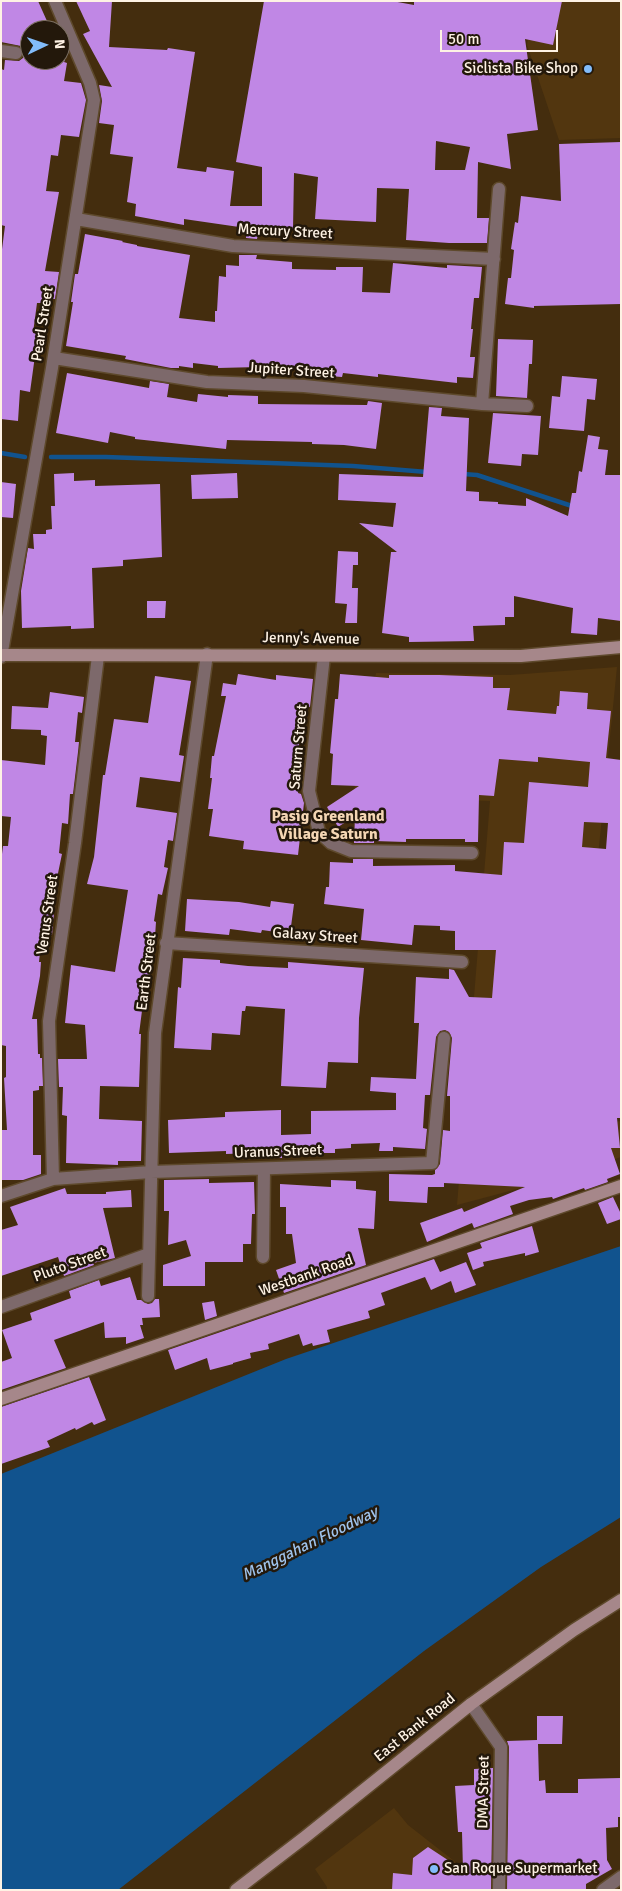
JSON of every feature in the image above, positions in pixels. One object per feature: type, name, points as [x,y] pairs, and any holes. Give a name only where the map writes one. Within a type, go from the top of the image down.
[{"type":"street","name":"Pearl Street","points":[[1,656],[54,358],[94,100],[90,82],[55,1]]},
{"type":"street","points":[[1,50],[16,53]]},
{"type":"street","points":[[482,404],[499,189]]},
{"type":"street","name":"Mercury Street","points":[[76,219],[233,246],[494,259]]},
{"type":"street","name":"Jupiter Street","points":[[54,358],[207,382],[304,386],[482,404],[527,406]]},
{"type":"street","name":"Jenny's Avenue","points":[[1,656],[207,654],[521,656],[621,647]]},
{"type":"street","name":"Earth Street","points":[[148,1296],[155,1033],[207,654]]},
{"type":"street","name":"Venus Street","points":[[53,1179],[48,1021],[75,843],[98,656]]},
{"type":"street","name":"Saturn Street","points":[[324,656],[309,791],[319,832],[331,843],[351,851],[472,853]]},
{"type":"street","name":"Galaxy Street","points":[[166,943],[462,962]]},
{"type":"street","name":"Uranus Street","points":[[1,1196],[53,1179],[151,1172],[432,1163],[444,1038]]},
{"type":"street","points":[[263,1257],[264,1169]]},
{"type":"street","name":"Westbank Road","points":[[1,1399],[621,1186]]},
{"type":"street","name":"Pluto Street","points":[[1,1307],[149,1254]]},
{"type":"street","name":"East Bank Road","points":[[236,1890],[471,1704],[574,1630],[621,1600]]},
{"type":"street","name":"DMA Street","points":[[471,1704],[501,1747],[500,1890]]},
{"type":"street","points":[[603,1890],[621,1877]]},
{"type":"shaded area","points":[[533,1],[621,1],[621,138],[559,140],[527,45]]},
{"type":"shaded area","points":[[617,667],[571,1126],[621,1121],[621,1157],[566,1176],[457,1205],[490,801],[353,796],[376,673],[510,675]]},
{"type":"shaded area","points":[[394,1808],[408,1825],[458,1864],[455,1890],[327,1890],[315,1869]]},
{"type":"water","name":"Manggahan Floodway","points":[[621,1246],[621,1517],[541,1567],[424,1651],[118,1890],[1,1890],[1,1474],[286,1359]]},
{"type":"building","points":[[1,1],[38,1],[47,20],[20,20],[20,46],[1,42]]},
{"type":"building","points":[[76,1],[112,1],[109,47],[167,50],[168,48],[195,52],[177,168],[206,172],[207,167],[234,171],[230,206],[262,206],[262,167],[236,162],[264,1],[392,1],[414,5],[414,1],[562,1],[553,45],[525,39],[538,130],[507,134],[511,169],[478,162],[477,218],[489,218],[487,243],[406,240],[409,189],[377,188],[376,222],[315,219],[318,177],[294,173],[293,229],[261,229],[261,234],[258,234],[257,239],[246,238],[246,228],[184,219],[184,225],[135,216],[136,204],[127,202],[133,157],[110,154],[114,125],[99,123],[102,101],[99,85],[112,87],[83,34],[90,31]],"holes":[[[436,141],[470,147],[465,170],[435,170]]]},
{"type":"building","points":[[5,60],[19,61],[20,70],[66,70],[64,81],[81,83],[86,100],[79,137],[61,135],[58,156],[51,155],[46,191],[59,192],[45,271],[59,272],[55,299],[44,298],[43,303],[37,303],[33,333],[38,334],[30,392],[20,390],[18,421],[1,419],[1,257],[5,226],[1,225],[1,69],[4,70]]},
{"type":"building","points":[[621,142],[621,304],[534,306],[534,308],[505,304],[508,278],[511,278],[514,250],[511,249],[515,222],[518,223],[521,196],[561,201],[559,144]]},
{"type":"building","points":[[85,234],[123,241],[137,246],[190,255],[179,318],[215,322],[219,276],[226,277],[226,265],[239,266],[239,255],[257,255],[256,259],[292,262],[292,269],[336,270],[336,267],[363,267],[362,292],[390,293],[393,263],[447,268],[447,265],[482,267],[479,298],[474,298],[471,329],[473,329],[470,357],[475,357],[473,378],[457,377],[457,383],[378,374],[378,377],[343,373],[342,377],[329,376],[329,368],[299,368],[299,366],[218,368],[218,366],[193,363],[193,368],[179,366],[179,368],[171,368],[125,359],[126,356],[66,346],[75,274],[78,274]]},
{"type":"building","points":[[498,339],[533,340],[532,364],[529,364],[527,398],[496,396]]},
{"type":"building","points":[[67,373],[149,388],[150,381],[169,384],[167,397],[197,402],[198,394],[228,397],[228,395],[258,396],[258,404],[367,405],[368,401],[382,403],[376,449],[312,444],[312,442],[227,440],[226,449],[135,439],[135,437],[110,432],[108,443],[56,433]]},
{"type":"building","points":[[562,376],[597,379],[595,400],[587,399],[584,431],[549,428],[552,396],[560,397]]},
{"type":"building","points":[[429,407],[442,408],[441,416],[469,418],[466,491],[479,492],[479,501],[526,506],[526,498],[568,516],[572,493],[576,493],[579,471],[582,472],[588,435],[600,437],[598,449],[608,450],[605,475],[621,475],[621,621],[598,618],[597,635],[571,633],[573,608],[514,596],[514,617],[505,617],[505,625],[473,626],[474,641],[409,642],[409,637],[382,633],[391,552],[397,552],[359,523],[393,527],[396,503],[338,500],[339,474],[423,477]]},
{"type":"building","points":[[493,413],[541,416],[538,455],[522,454],[521,466],[488,463]]},
{"type":"building","points":[[74,473],[74,481],[95,480],[95,486],[160,484],[162,557],[123,560],[123,566],[92,568],[94,628],[71,629],[71,626],[22,628],[21,591],[28,548],[34,549],[33,534],[46,534],[46,530],[52,529],[51,506],[55,506],[54,474]]},
{"type":"building","points":[[237,473],[238,498],[192,499],[191,475]]},
{"type":"building","points":[[1,482],[16,484],[13,518],[1,517]]},
{"type":"building","points":[[338,551],[358,552],[358,565],[353,565],[352,588],[358,588],[357,623],[345,623],[347,604],[335,603]]},
{"type":"building","points":[[147,601],[166,601],[165,618],[147,618]]},
{"type":"building","points":[[238,674],[276,680],[276,675],[313,679],[310,707],[306,706],[295,766],[301,767],[298,793],[301,794],[304,803],[298,855],[243,849],[244,841],[209,836],[213,809],[208,809],[212,778],[210,778],[212,756],[214,756],[226,696],[221,696],[223,683],[236,685]]},
{"type":"building","points":[[340,674],[389,678],[389,675],[493,677],[493,688],[510,688],[507,710],[556,714],[557,706],[559,706],[560,691],[588,693],[587,709],[611,711],[606,758],[621,760],[621,1118],[617,1118],[620,1148],[611,1148],[620,1174],[607,1179],[608,1182],[553,1199],[552,1197],[529,1200],[510,1206],[513,1214],[474,1228],[472,1223],[427,1242],[420,1223],[462,1208],[464,1212],[525,1187],[444,1183],[444,1187],[428,1187],[427,1203],[389,1201],[389,1174],[432,1175],[435,1174],[435,1170],[440,1164],[443,1130],[450,1131],[450,1096],[447,1096],[452,1038],[449,1032],[445,1030],[440,1031],[436,1037],[430,1095],[425,1095],[423,1128],[427,1129],[425,1149],[393,1147],[393,1151],[379,1151],[380,1143],[351,1144],[351,1148],[335,1149],[335,1153],[282,1153],[282,1158],[254,1158],[254,1153],[226,1154],[226,1151],[169,1153],[168,1120],[225,1117],[225,1112],[281,1110],[281,1135],[311,1134],[311,1111],[396,1110],[396,1093],[370,1091],[371,1077],[416,1079],[419,1023],[414,1023],[416,977],[449,979],[449,969],[454,970],[469,997],[492,998],[496,950],[455,950],[455,931],[440,930],[440,926],[414,925],[412,945],[361,940],[364,909],[324,904],[326,887],[329,887],[330,862],[353,863],[353,859],[373,859],[373,866],[455,865],[455,871],[502,875],[504,842],[524,843],[529,782],[588,787],[590,762],[538,757],[538,762],[499,759],[494,796],[479,795],[478,842],[465,842],[465,839],[406,839],[406,842],[374,841],[374,843],[354,843],[355,816],[338,827],[327,807],[359,786],[331,785],[333,754],[330,753],[335,699],[338,699]],"holes":[[[584,822],[608,823],[606,849],[582,847]]]},
{"type":"building","points":[[155,676],[191,681],[179,755],[184,756],[180,782],[140,777],[136,807],[177,813],[173,841],[168,840],[164,867],[168,868],[162,895],[158,894],[154,921],[156,922],[154,951],[145,1004],[143,1003],[139,1034],[141,1034],[139,1087],[100,1086],[99,1119],[142,1121],[141,1161],[118,1161],[118,1165],[66,1163],[67,1116],[62,1115],[63,1087],[59,1087],[58,1059],[87,1059],[85,1025],[65,1023],[71,965],[115,972],[128,890],[87,884],[94,857],[103,775],[105,775],[114,719],[148,723]]},
{"type":"building","points":[[50,692],[84,697],[82,713],[78,712],[75,742],[79,742],[73,794],[70,794],[68,824],[62,823],[59,853],[62,854],[57,878],[55,878],[50,912],[54,913],[52,935],[42,933],[39,962],[41,962],[40,976],[32,1019],[37,1019],[38,1054],[42,1058],[43,1086],[39,1086],[39,1090],[33,1091],[33,1155],[41,1155],[41,1174],[23,1180],[2,1180],[1,1130],[7,1130],[4,1078],[6,1077],[6,1046],[1,1045],[1,862],[3,846],[8,846],[11,817],[1,816],[1,760],[45,765],[47,736],[41,735],[41,730],[11,729],[12,706],[48,708]]},
{"type":"building","points":[[187,899],[239,902],[270,907],[271,901],[294,904],[290,934],[262,930],[261,933],[230,929],[229,935],[185,931]]},
{"type":"building","points":[[183,958],[220,960],[220,963],[248,966],[288,968],[288,962],[364,968],[359,1018],[358,1063],[328,1062],[326,1088],[281,1086],[285,1009],[246,1006],[245,1011],[242,1011],[240,1035],[212,1033],[211,1050],[174,1048],[178,987],[181,988]]},
{"type":"building","points":[[209,1179],[209,1183],[254,1182],[255,1214],[252,1214],[251,1244],[243,1244],[243,1262],[205,1262],[205,1286],[163,1286],[163,1265],[191,1256],[186,1240],[168,1245],[169,1211],[164,1211],[164,1180]]},
{"type":"building","points":[[331,1180],[356,1181],[356,1189],[376,1191],[374,1229],[358,1228],[366,1265],[284,1293],[276,1270],[296,1263],[292,1234],[286,1234],[286,1207],[280,1207],[280,1184],[331,1187]]},
{"type":"building","points":[[65,1188],[67,1194],[106,1194],[106,1192],[131,1190],[132,1207],[103,1208],[115,1258],[93,1263],[94,1265],[64,1276],[58,1257],[1,1276],[1,1230],[18,1225],[10,1207]]},
{"type":"building","points":[[613,1197],[621,1214],[621,1219],[607,1224],[598,1203]]},
{"type":"building","points":[[532,1226],[539,1252],[483,1262],[484,1266],[473,1270],[467,1253],[482,1248],[480,1243]]},
{"type":"building","points":[[434,1259],[440,1272],[466,1262],[476,1285],[455,1293],[451,1281],[431,1290],[425,1277],[381,1293],[385,1305],[368,1311],[370,1318],[327,1330],[330,1342],[313,1346],[312,1343],[303,1346],[299,1334],[268,1344],[269,1349],[250,1353],[251,1358],[233,1364],[210,1370],[207,1358],[175,1370],[168,1350]]},
{"type":"building","points":[[130,1277],[137,1300],[148,1304],[152,1303],[155,1299],[159,1299],[160,1317],[142,1318],[143,1325],[140,1325],[144,1338],[126,1344],[126,1337],[105,1338],[104,1322],[54,1340],[66,1368],[1,1390],[1,1362],[12,1358],[2,1330],[32,1320],[30,1313],[71,1298],[69,1291],[99,1280],[101,1286]]},
{"type":"building","points":[[214,1301],[217,1316],[205,1320],[202,1303]]},
{"type":"building","points":[[89,1377],[106,1420],[94,1425],[92,1422],[76,1430],[75,1428],[47,1441],[50,1447],[1,1464],[1,1407]]},
{"type":"building","points":[[537,1716],[563,1716],[562,1744],[538,1744],[539,1781],[545,1780],[546,1793],[578,1793],[578,1779],[621,1778],[621,1817],[618,1817],[618,1827],[606,1828],[607,1860],[612,1869],[586,1884],[586,1890],[507,1890],[509,1747],[507,1741],[537,1740]]},
{"type":"building","points":[[493,1768],[491,1890],[392,1890],[393,1873],[412,1875],[413,1858],[428,1847],[463,1870],[462,1832],[458,1832],[455,1786],[474,1785],[474,1769]]},
{"type":"waterway","points":[[1,453],[25,457]]},
{"type":"waterway","points":[[51,457],[106,457],[353,466],[427,472]]},
{"type":"waterway","points":[[463,474],[477,475],[575,507]]},
{"type":"place","name":"Siclista Bike Shop","points":[[588,69]]},
{"type":"place","name":"San Roque Supermarket","points":[[434,1869]]},
{"type":"district","name":"Pasig Greenland Village Saturn","points":[[328,826]]}]
